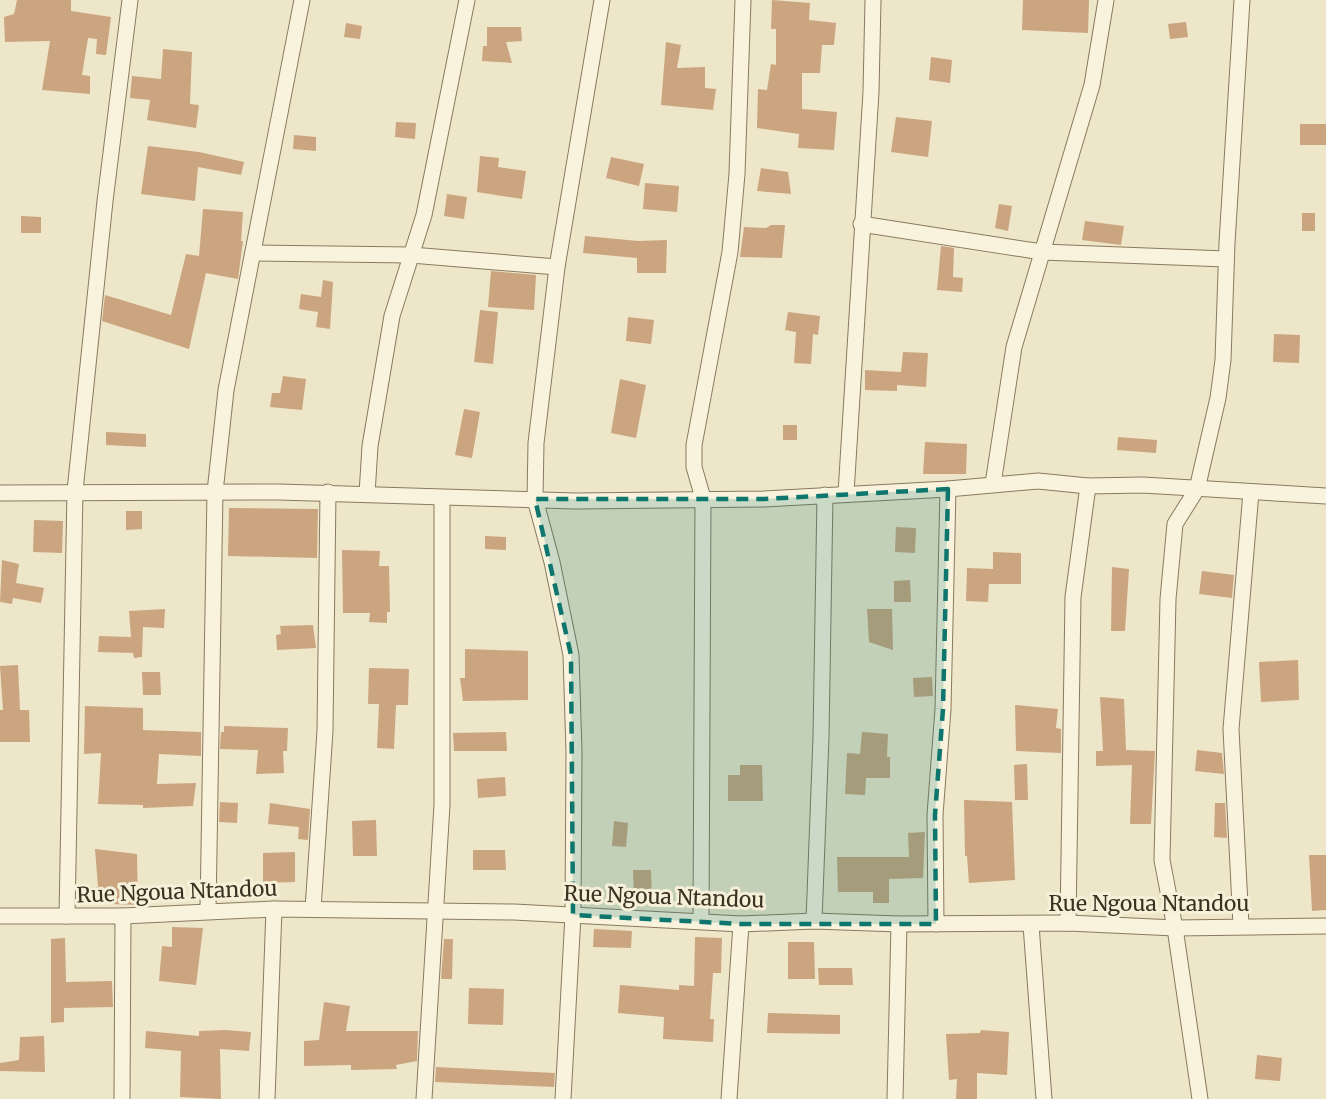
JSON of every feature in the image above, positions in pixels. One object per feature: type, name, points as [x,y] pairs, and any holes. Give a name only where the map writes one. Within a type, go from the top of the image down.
[{"type":"street","points":[[67,916],[75,491],[105,201],[130,0]]},
{"type":"street","points":[[208,910],[215,492],[226,390],[302,0]]},
{"type":"street","points":[[367,494],[370,446],[392,316],[424,215],[468,0]]},
{"type":"street","points":[[563,1099],[573,915],[574,752],[571,655],[552,562],[535,499],[537,423],[557,267],[602,0]]},
{"type":"street","points":[[701,920],[702,498],[694,467],[693,445],[730,252],[737,174],[743,0]]},
{"type":"street","points":[[846,493],[871,92],[873,0]]},
{"type":"street","points":[[993,484],[1014,347],[1092,85],[1106,0]]},
{"type":"street","points":[[1200,1099],[1175,928],[1162,860],[1168,599],[1175,524],[1197,489],[1218,398],[1223,360],[1226,259],[1242,0]]},
{"type":"street","points":[[861,224],[1042,252],[1226,259]]},
{"type":"street","points":[[253,254],[411,255],[557,267]]},
{"type":"street","points":[[0,493],[328,492],[442,498],[764,499],[948,489],[1038,481],[1088,486],[1143,485],[1326,496]]},
{"type":"street","points":[[1068,923],[1073,597],[1088,486]]},
{"type":"street","points":[[936,924],[935,815],[943,709],[948,489]]},
{"type":"street","points":[[314,909],[325,731],[328,492]]},
{"type":"street","points":[[1241,925],[1231,729],[1251,492]]},
{"type":"street","points":[[814,921],[821,737],[825,495]]},
{"type":"street","points":[[424,1099],[430,974],[437,911],[443,752],[442,498]]},
{"type":"street","points":[[267,1099],[274,909]]},
{"type":"street","name":"Rue Ngoua Ntandou","points":[[0,916],[123,916],[208,910],[314,909],[573,915],[701,920],[741,924],[814,921],[899,924],[1068,923],[1175,928],[1241,925],[1326,926]]},
{"type":"street","points":[[122,1099],[123,916]]},
{"type":"street","points":[[729,1099],[741,924]]},
{"type":"street","points":[[894,1099],[899,924]]},
{"type":"street","points":[[1031,925],[1044,1099]]},
{"type":"highlighted area","points":[[948,489],[943,709],[935,815],[936,924],[741,924],[573,915],[571,655],[535,499],[764,499]]},
{"type":"building","points":[[17,0],[71,0],[71,11],[111,17],[106,55],[96,54],[97,39],[88,38],[82,75],[90,76],[90,94],[42,90],[50,41],[5,42],[4,17],[14,14]]},
{"type":"building","points":[[772,0],[810,3],[809,20],[836,23],[834,45],[822,45],[820,73],[802,73],[802,109],[837,112],[834,150],[798,148],[799,134],[757,128],[758,89],[767,90],[771,64],[776,65],[776,29],[771,29]]},
{"type":"building","points":[[1023,0],[1089,0],[1088,33],[1022,30]]},
{"type":"building","points":[[1186,22],[1188,37],[1170,39],[1168,24]]},
{"type":"building","points":[[346,23],[362,26],[360,39],[344,37]]},
{"type":"building","points":[[487,27],[521,27],[522,41],[506,42],[512,63],[482,61],[483,46],[487,46]]},
{"type":"building","points":[[666,42],[681,45],[677,68],[705,67],[705,88],[716,89],[713,110],[661,105]]},
{"type":"building","points":[[163,49],[192,52],[190,104],[199,105],[196,128],[147,120],[150,100],[130,98],[132,76],[161,79]]},
{"type":"building","points":[[931,57],[952,60],[950,83],[929,80]]},
{"type":"building","points":[[896,117],[932,121],[928,157],[891,152]]},
{"type":"building","points":[[396,122],[416,123],[415,139],[395,137]]},
{"type":"building","points":[[1300,124],[1326,124],[1326,145],[1300,145]]},
{"type":"building","points":[[294,135],[316,137],[316,151],[293,149]]},
{"type":"building","points":[[148,146],[199,152],[244,162],[241,175],[198,167],[195,201],[141,194]]},
{"type":"building","points":[[480,156],[499,158],[498,167],[526,171],[522,199],[477,192]]},
{"type":"building","points":[[611,157],[644,164],[639,186],[606,178]]},
{"type":"building","points":[[761,168],[788,172],[791,194],[757,191]]},
{"type":"building","points":[[645,183],[679,186],[677,212],[643,209]]},
{"type":"building","points":[[447,194],[467,197],[464,219],[444,216]]},
{"type":"building","points":[[999,204],[1012,206],[1008,231],[995,228]]},
{"type":"building","points":[[203,209],[243,212],[241,241],[243,241],[238,279],[206,273],[189,349],[102,321],[105,295],[171,315],[186,254],[199,256]]},
{"type":"building","points":[[1302,213],[1315,213],[1315,231],[1302,231]]},
{"type":"building","points":[[21,216],[41,217],[41,233],[21,233]]},
{"type":"building","points":[[1085,221],[1124,226],[1121,245],[1082,240]]},
{"type":"building","points":[[771,225],[785,225],[782,258],[740,257],[744,227],[766,228]]},
{"type":"building","points":[[585,236],[638,241],[667,240],[666,273],[637,273],[637,258],[583,253]]},
{"type":"building","points":[[941,246],[954,248],[953,277],[963,278],[962,292],[937,290]]},
{"type":"building","points":[[491,271],[536,275],[534,310],[488,307]]},
{"type":"building","points":[[323,280],[333,282],[330,329],[316,327],[318,312],[299,309],[301,294],[321,297]]},
{"type":"building","points":[[480,310],[498,312],[493,364],[474,362]]},
{"type":"building","points":[[788,312],[820,316],[818,335],[813,334],[811,364],[794,363],[796,332],[785,330]]},
{"type":"building","points":[[628,317],[654,320],[651,344],[626,341]]},
{"type":"building","points":[[1274,334],[1300,335],[1299,363],[1273,362]]},
{"type":"building","points":[[903,352],[928,353],[926,387],[897,385],[897,391],[865,390],[865,370],[901,372]]},
{"type":"building","points":[[283,376],[306,379],[302,410],[270,407],[272,393],[280,393]]},
{"type":"building","points":[[620,379],[646,385],[636,438],[611,433]]},
{"type":"building","points":[[464,409],[480,412],[472,458],[455,455]]},
{"type":"building","points":[[783,425],[797,425],[797,440],[783,440]]},
{"type":"building","points":[[106,432],[146,434],[146,447],[106,445]]},
{"type":"building","points":[[1118,437],[1157,440],[1156,453],[1117,450]]},
{"type":"building","points":[[925,442],[967,444],[966,474],[923,474]]},
{"type":"building","points":[[229,508],[318,509],[317,558],[228,556]]},
{"type":"building","points":[[126,511],[142,511],[142,529],[126,530]]},
{"type":"building","points":[[34,520],[63,521],[62,553],[33,552]]},
{"type":"building","points":[[896,527],[916,528],[915,553],[895,552]]},
{"type":"building","points":[[485,536],[506,537],[506,550],[485,549]]},
{"type":"building","points":[[342,550],[380,551],[379,566],[389,566],[390,612],[387,612],[387,623],[369,622],[370,613],[343,613]]},
{"type":"building","points":[[993,552],[1021,553],[1021,584],[989,584],[988,602],[966,601],[967,568],[993,569]]},
{"type":"building","points":[[2,560],[19,564],[16,583],[44,588],[41,603],[13,598],[12,604],[0,602]]},
{"type":"building","points":[[1112,567],[1129,569],[1125,631],[1111,631]]},
{"type":"building","points":[[1202,571],[1234,575],[1232,598],[1199,594]]},
{"type":"building","points":[[910,580],[911,602],[894,602],[894,581]]},
{"type":"building","points":[[165,609],[164,628],[143,627],[142,657],[134,658],[133,653],[98,652],[99,636],[131,637],[129,611]]},
{"type":"building","points":[[867,609],[892,609],[893,650],[869,642]]},
{"type":"building","points":[[313,625],[316,648],[277,650],[276,635],[281,634],[280,626]]},
{"type":"building","points":[[465,649],[528,651],[528,700],[463,701],[460,678],[465,678]]},
{"type":"building","points":[[1298,660],[1299,700],[1261,702],[1259,662]]},
{"type":"building","points":[[18,665],[20,710],[29,710],[30,742],[0,742],[0,710],[3,710],[0,666]]},
{"type":"building","points":[[369,668],[409,669],[408,705],[396,705],[394,749],[377,748],[379,704],[368,704]]},
{"type":"building","points":[[142,672],[160,672],[161,695],[143,695]]},
{"type":"building","points":[[932,677],[933,696],[914,697],[913,678]]},
{"type":"building","points":[[1100,697],[1124,699],[1126,750],[1155,751],[1151,824],[1130,824],[1132,765],[1096,766],[1096,751],[1103,751]]},
{"type":"building","points":[[1015,705],[1058,709],[1056,728],[1061,729],[1061,753],[1016,751]]},
{"type":"building","points":[[85,706],[143,708],[143,730],[201,732],[201,756],[159,754],[157,784],[196,783],[193,806],[143,808],[143,805],[98,804],[101,753],[84,754]]},
{"type":"building","points":[[224,726],[288,728],[287,751],[283,751],[284,773],[256,774],[258,750],[220,749],[221,732],[224,732]]},
{"type":"building","points":[[506,732],[507,751],[454,751],[453,733]]},
{"type":"building","points":[[862,732],[888,734],[887,757],[890,757],[890,778],[866,778],[865,795],[845,794],[847,753],[860,754]]},
{"type":"building","points":[[1197,750],[1222,753],[1224,774],[1195,771]]},
{"type":"building","points":[[1027,764],[1028,800],[1015,800],[1014,765]]},
{"type":"building","points":[[740,765],[762,765],[763,801],[728,801],[728,775],[740,775]]},
{"type":"building","points":[[505,777],[506,796],[478,798],[477,779]]},
{"type":"building","points":[[964,800],[1012,802],[1015,880],[969,883],[967,856],[965,856]]},
{"type":"building","points":[[220,802],[238,803],[237,823],[219,822]]},
{"type":"building","points":[[270,803],[310,809],[308,840],[298,839],[299,827],[268,824]]},
{"type":"building","points":[[1215,803],[1225,803],[1227,838],[1214,837]]},
{"type":"building","points":[[376,820],[377,856],[353,856],[352,821]]},
{"type":"building","points":[[614,821],[628,823],[626,847],[612,846]]},
{"type":"building","points":[[925,832],[923,878],[889,879],[889,903],[873,903],[873,892],[838,892],[837,857],[909,857],[908,833]]},
{"type":"building","points":[[95,849],[137,854],[138,905],[86,903],[89,887],[98,887]]},
{"type":"building","points":[[473,850],[505,850],[506,870],[473,870]]},
{"type":"building","points":[[295,852],[295,882],[263,883],[263,853]]},
{"type":"building","points":[[1309,855],[1326,855],[1326,910],[1312,911]]},
{"type":"building","points":[[633,870],[651,870],[652,903],[634,904]]},
{"type":"building","points":[[172,927],[203,928],[196,985],[159,981],[162,946],[172,947]]},
{"type":"building","points":[[594,929],[632,931],[631,948],[593,947]]},
{"type":"building","points":[[695,937],[722,938],[721,973],[713,973],[710,1019],[714,1019],[713,1042],[663,1039],[664,1017],[618,1013],[620,985],[679,990],[679,985],[694,986]]},
{"type":"building","points":[[65,938],[66,982],[112,981],[113,1007],[64,1008],[64,1022],[51,1023],[51,939]]},
{"type":"building","points":[[444,939],[453,939],[452,979],[441,979]]},
{"type":"building","points":[[788,942],[814,942],[815,979],[788,979]]},
{"type":"building","points":[[818,968],[852,968],[853,985],[819,985]]},
{"type":"building","points":[[469,988],[504,989],[503,1025],[468,1024]]},
{"type":"building","points":[[324,1002],[350,1006],[346,1031],[418,1031],[417,1061],[396,1065],[397,1069],[351,1070],[351,1065],[304,1066],[304,1041],[319,1040]]},
{"type":"building","points":[[768,1013],[840,1015],[840,1034],[767,1033]]},
{"type":"building","points":[[981,1030],[1009,1032],[1007,1075],[977,1073],[977,1099],[956,1099],[957,1079],[949,1080],[946,1034],[980,1033]]},
{"type":"building","points":[[146,1031],[199,1036],[199,1031],[251,1032],[249,1051],[220,1049],[221,1099],[180,1097],[181,1051],[145,1048]]},
{"type":"building","points":[[44,1036],[45,1072],[0,1071],[0,1063],[19,1060],[20,1037]]},
{"type":"building","points":[[1257,1055],[1282,1058],[1280,1081],[1255,1079]]},
{"type":"building","points":[[436,1067],[555,1073],[554,1087],[435,1082]]}]
